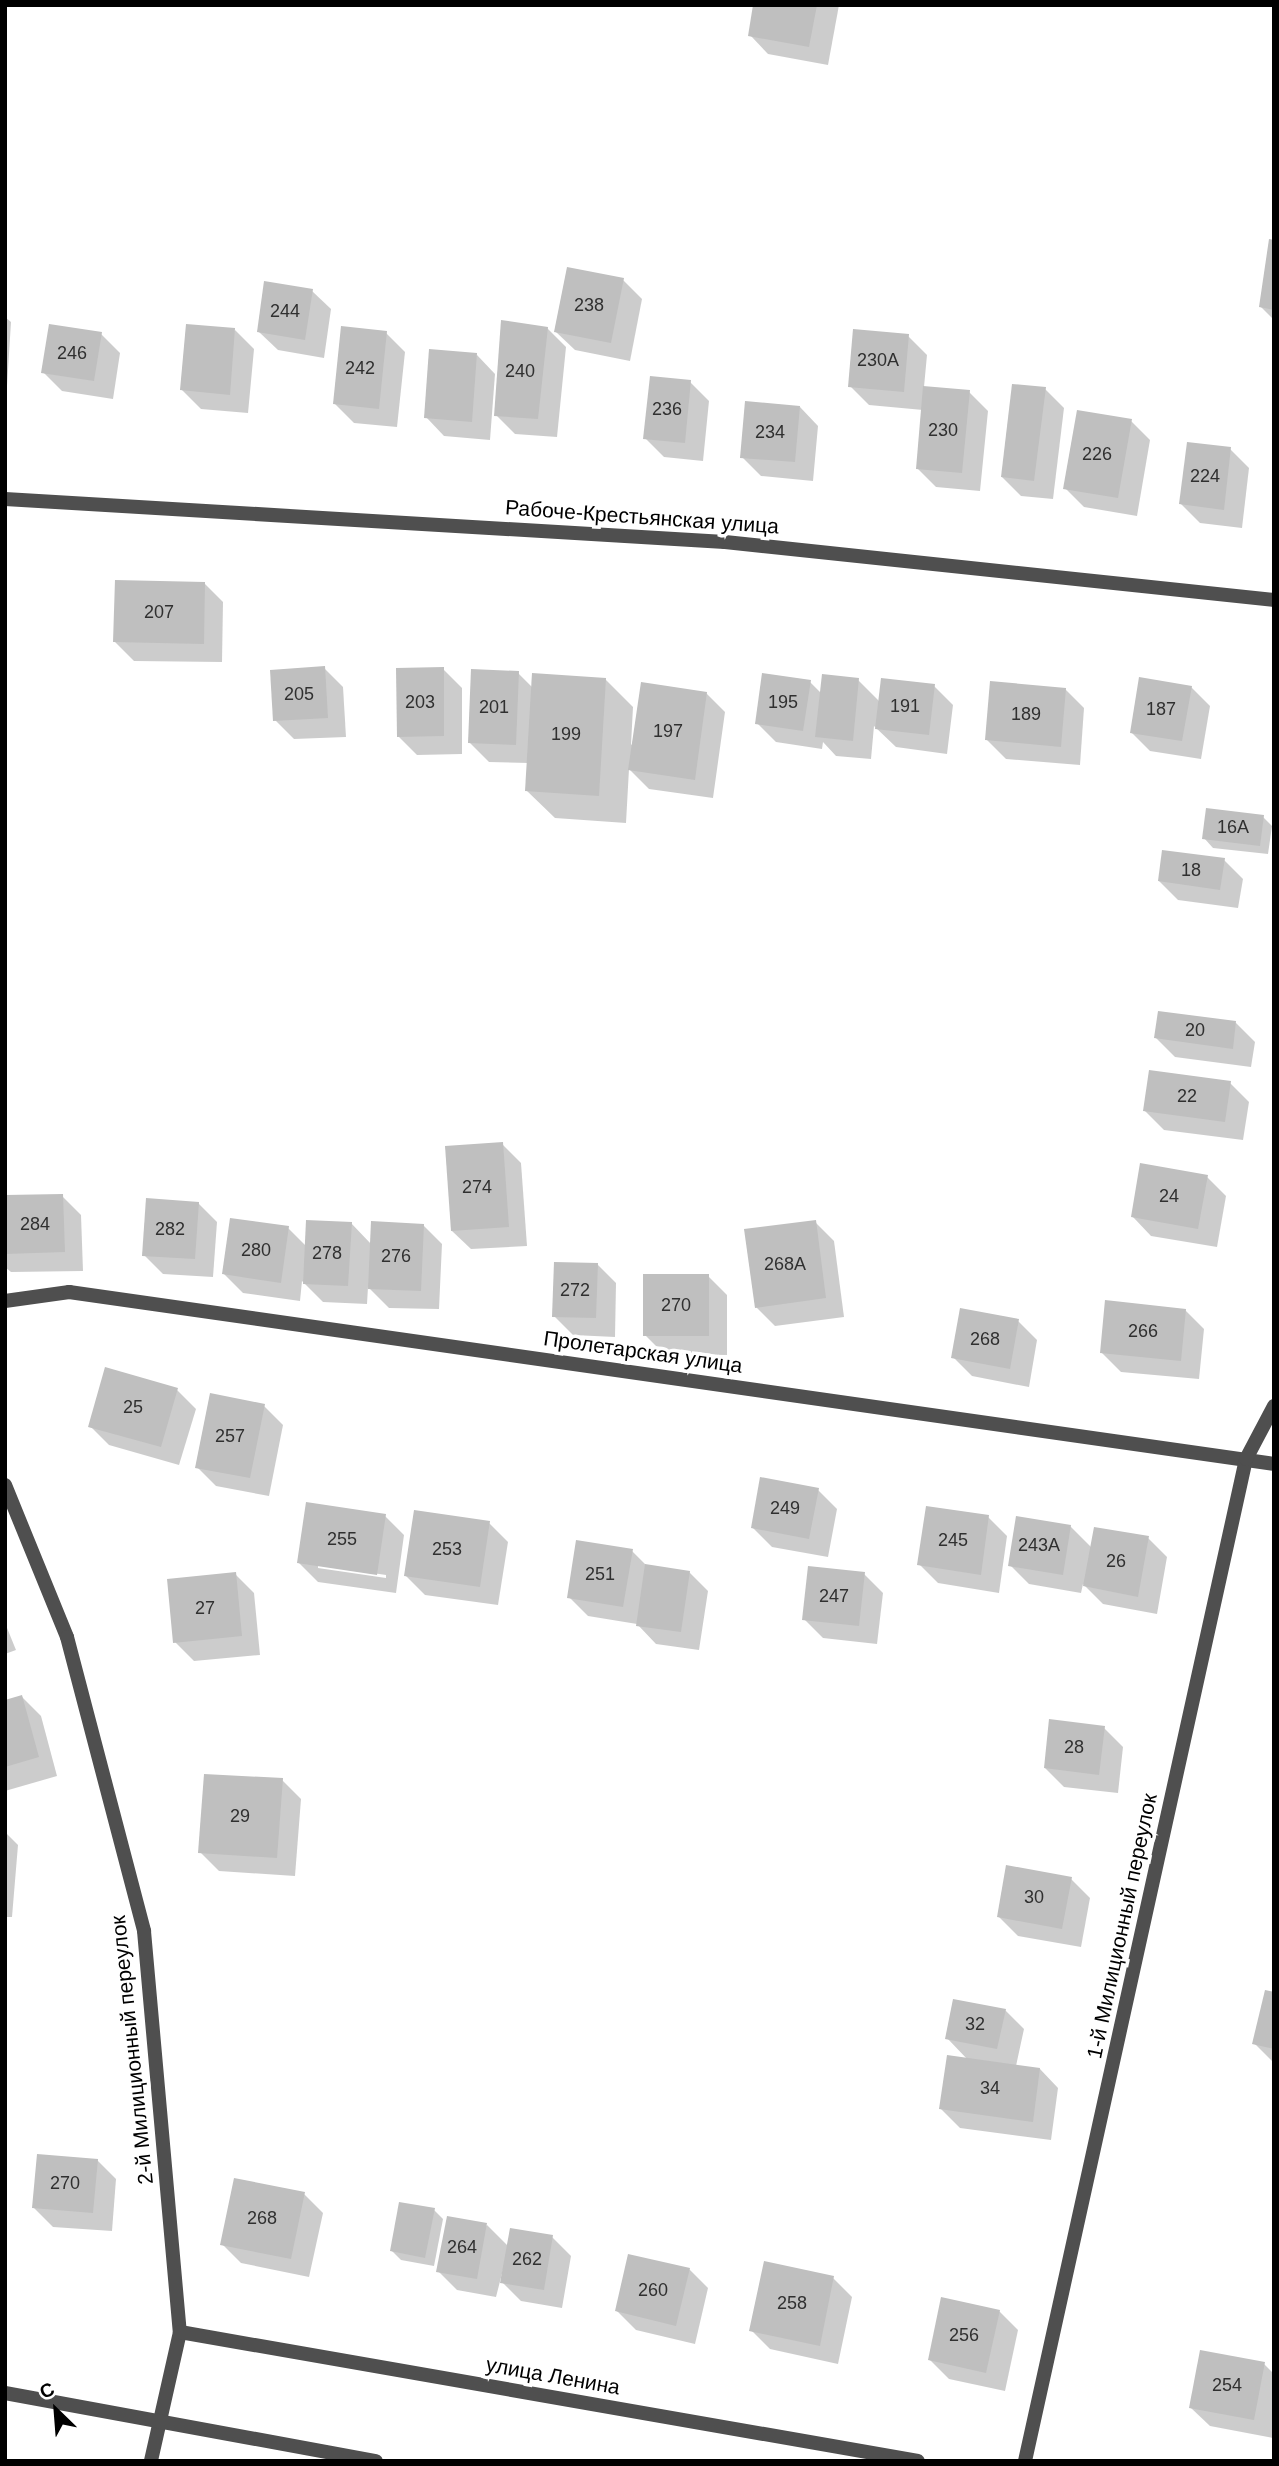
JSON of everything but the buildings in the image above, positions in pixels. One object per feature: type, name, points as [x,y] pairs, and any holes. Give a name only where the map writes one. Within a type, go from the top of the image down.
[{"type":"street","name":"Рабоче-Крестьянская улица","points":[[5,499],[725,542],[1274,600]]},
{"type":"street","name":"Пролетарская улица","points":[[5,1301],[69,1292],[1274,1464]]},
{"type":"street","name":"1-й Милиционный переулок","points":[[1025,2461],[1246,1459],[1274,1406]]},
{"type":"street","name":"2-й Милиционный переулок","points":[[5,1485],[67,1637],[144,1930],[180,2332],[151,2461]]},
{"type":"street","name":"улица Ленина","points":[[180,2332],[918,2461]]},
{"type":"street","points":[[5,2393],[376,2461]]}]
